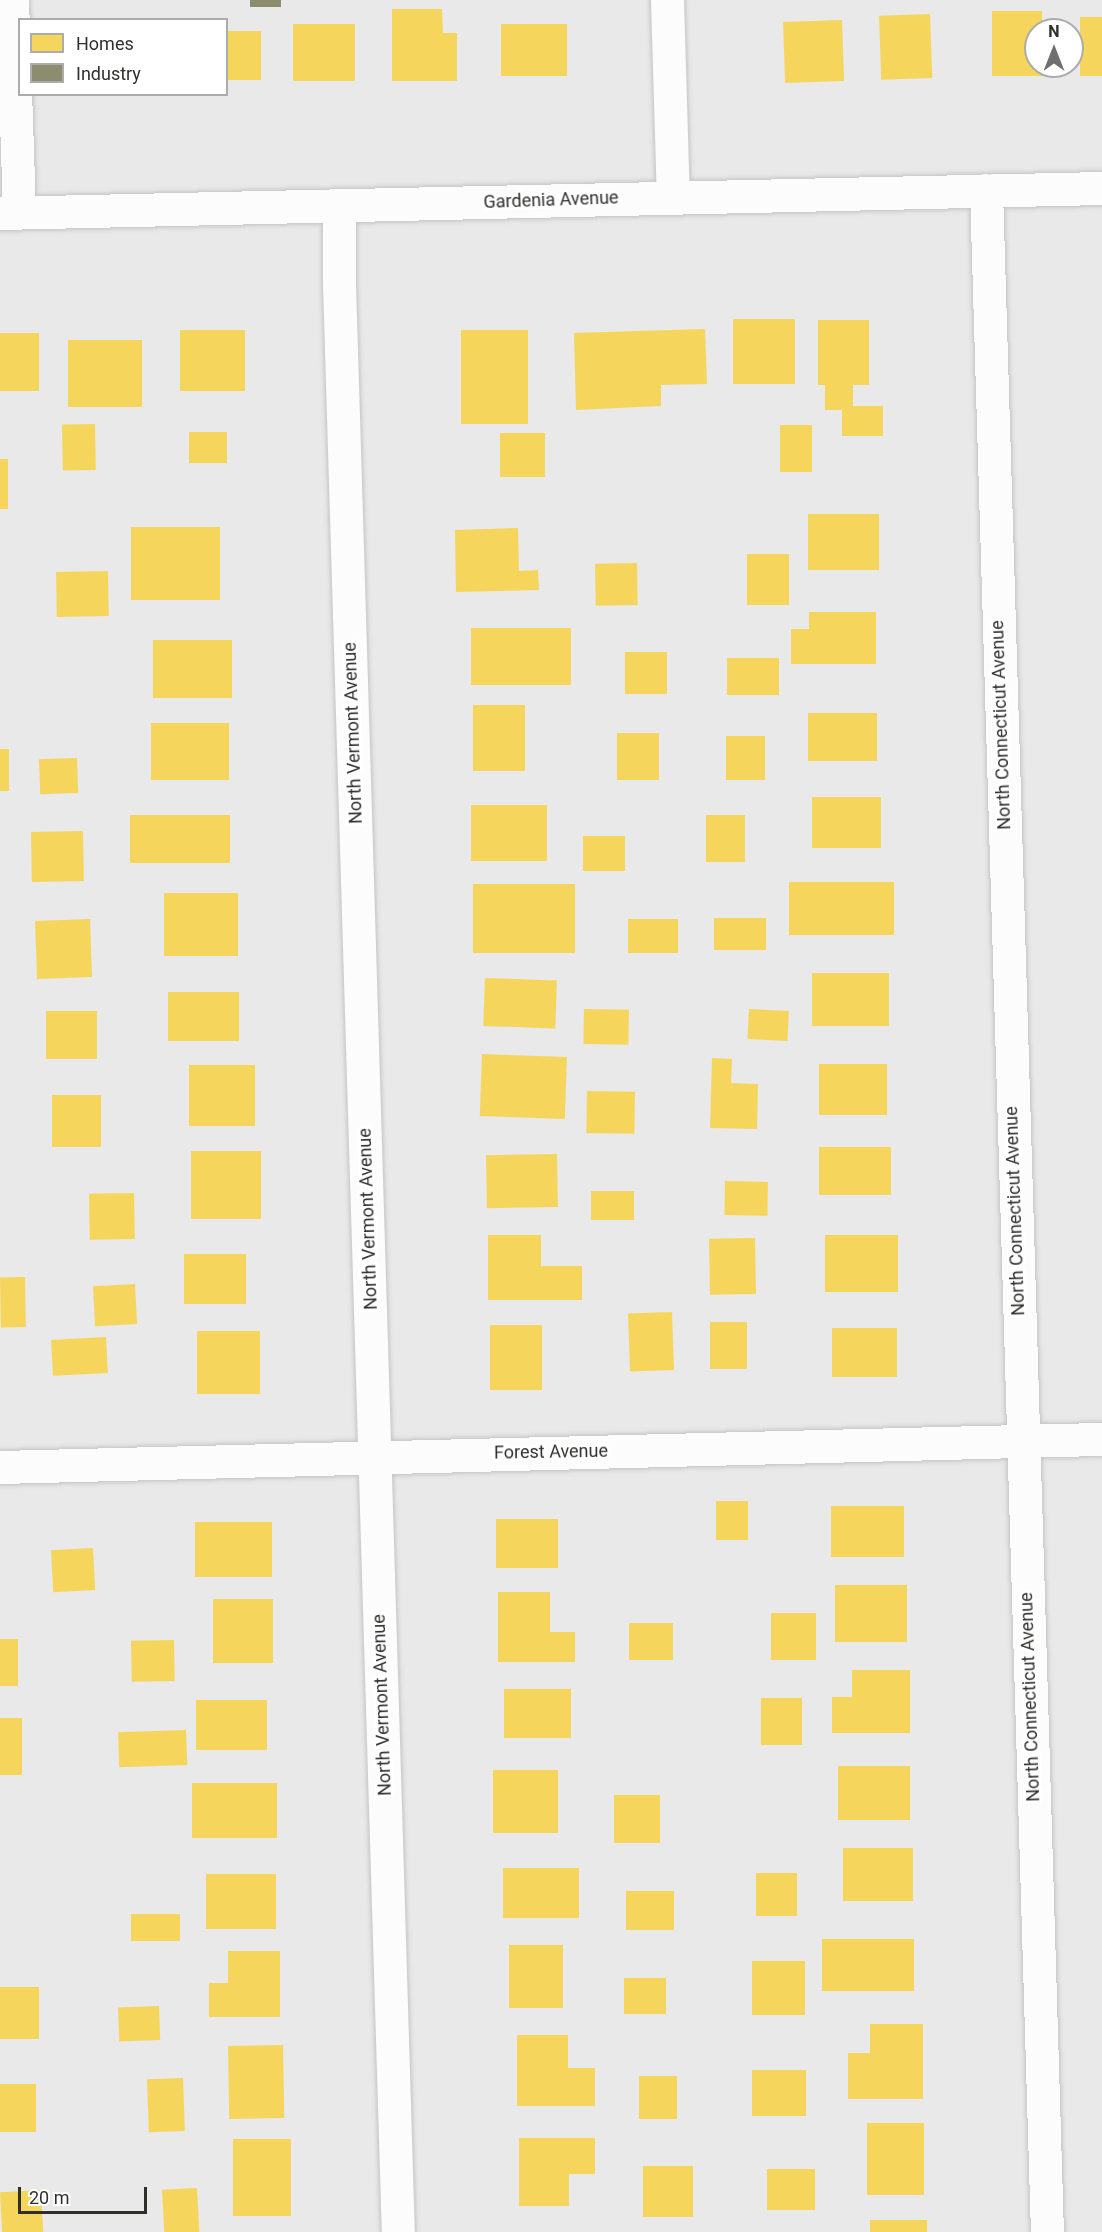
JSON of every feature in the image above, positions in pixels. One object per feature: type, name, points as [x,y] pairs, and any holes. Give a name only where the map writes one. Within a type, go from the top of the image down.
[{"type":"street","points":[[9,212],[12,0]]},
{"type":"street","points":[[667,0],[673,196]]},
{"type":"street","name":"Gardenia Avenue","points":[[9,212],[1102,188]]},
{"type":"street","name":"North Connecticut Avenue","points":[[986,190],[1047,2232]]},
{"type":"street","name":"North Vermont Avenue","points":[[339,206],[339,284],[398,2232]]},
{"type":"street","name":"Forest Avenue","points":[[0,1467],[1102,1439]]},
{"type":"building: Homes","points":[[392,9],[442,9],[443,33],[457,33],[457,81],[392,81]]},
{"type":"building: Homes","points":[[992,11],[1042,11],[1042,18],[1024,18],[1024,76],[992,76]]},
{"type":"building: Homes","points":[[930,14],[932,78],[881,80],[879,16]]},
{"type":"building: Homes","points":[[1102,17],[1102,76],[1084,76],[1084,18],[1080,18]]},
{"type":"building: Homes","points":[[842,20],[844,81],[785,83],[783,22]]},
{"type":"building: Homes","points":[[293,24],[355,24],[355,81],[293,81]]},
{"type":"building: Homes","points":[[501,24],[567,24],[567,76],[501,76]]},
{"type":"building: Homes","points":[[228,31],[261,31],[261,80],[228,80]]},
{"type":"building: Homes","points":[[733,319],[795,319],[795,384],[733,384]]},
{"type":"building: Homes","points":[[818,320],[869,320],[869,385],[853,385],[853,406],[883,406],[883,436],[842,436],[842,410],[825,410],[825,385],[818,385]]},
{"type":"building: Homes","points":[[705,329],[707,384],[661,385],[661,406],[576,410],[574,333]]},
{"type":"building: Homes","points":[[180,330],[245,330],[245,391],[180,391]]},
{"type":"building: Homes","points":[[461,330],[528,330],[528,424],[461,424]]},
{"type":"building: Homes","points":[[0,333],[39,333],[39,391],[0,391]]},
{"type":"building: Homes","points":[[68,340],[142,340],[142,407],[68,407]]},
{"type":"building: Homes","points":[[95,424],[96,470],[63,471],[62,425]]},
{"type":"building: Homes","points":[[780,425],[812,425],[812,472],[780,472]]},
{"type":"building: Homes","points":[[189,432],[227,432],[227,463],[189,463]]},
{"type":"building: Homes","points":[[500,433],[545,433],[545,477],[500,477]]},
{"type":"building: Homes","points":[[0,459],[8,459],[8,509],[0,509]]},
{"type":"building: Homes","points":[[808,514],[879,514],[879,570],[808,570]]},
{"type":"building: Homes","points":[[131,527],[220,527],[220,600],[131,600]]},
{"type":"building: Homes","points":[[518,528],[519,571],[538,570],[539,590],[456,592],[455,530]]},
{"type":"building: Homes","points":[[747,554],[789,554],[789,605],[747,605]]},
{"type":"building: Homes","points":[[637,563],[638,605],[596,606],[595,564]]},
{"type":"building: Homes","points":[[108,571],[109,616],[57,617],[56,572]]},
{"type":"building: Homes","points":[[809,612],[876,612],[876,664],[791,664],[791,629],[809,629]]},
{"type":"building: Homes","points":[[471,628],[571,628],[571,685],[471,685]]},
{"type":"building: Homes","points":[[153,640],[232,640],[232,698],[153,698]]},
{"type":"building: Homes","points":[[625,652],[667,652],[667,694],[625,694]]},
{"type":"building: Homes","points":[[727,658],[779,658],[779,695],[727,695]]},
{"type":"building: Homes","points":[[473,705],[525,705],[525,771],[473,771]]},
{"type":"building: Homes","points":[[808,713],[877,713],[877,761],[808,761]]},
{"type":"building: Homes","points":[[151,723],[229,723],[229,780],[151,780]]},
{"type":"building: Homes","points":[[617,733],[659,733],[659,780],[617,780]]},
{"type":"building: Homes","points":[[726,736],[765,736],[765,780],[726,780]]},
{"type":"building: Homes","points":[[0,749],[9,749],[9,791],[0,791]]},
{"type":"building: Homes","points":[[77,758],[78,793],[40,794],[39,759]]},
{"type":"building: Homes","points":[[812,797],[881,797],[881,848],[812,848]]},
{"type":"building: Homes","points":[[471,805],[547,805],[547,861],[471,861]]},
{"type":"building: Homes","points":[[130,815],[230,815],[230,863],[130,863]]},
{"type":"building: Homes","points":[[706,815],[745,815],[745,862],[706,862]]},
{"type":"building: Homes","points":[[83,831],[84,881],[32,882],[31,832]]},
{"type":"building: Homes","points":[[583,836],[625,836],[625,871],[583,871]]},
{"type":"building: Homes","points":[[789,882],[894,882],[894,935],[789,935]]},
{"type":"building: Homes","points":[[473,884],[575,884],[575,953],[473,953]]},
{"type":"building: Homes","points":[[164,893],[238,893],[238,956],[164,956]]},
{"type":"building: Homes","points":[[714,918],[766,918],[766,950],[714,950]]},
{"type":"building: Homes","points":[[90,919],[92,977],[37,979],[35,921]]},
{"type":"building: Homes","points":[[628,919],[678,919],[678,953],[628,953]]},
{"type":"building: Homes","points":[[812,973],[889,973],[889,1026],[812,1026]]},
{"type":"building: Homes","points":[[485,978],[557,981],[555,1028],[483,1026]]},
{"type":"building: Homes","points":[[168,992],[239,992],[239,1041],[168,1041]]},
{"type":"building: Homes","points":[[584,1009],[629,1010],[628,1045],[583,1044]]},
{"type":"building: Homes","points":[[749,1009],[789,1011],[787,1041],[747,1039]]},
{"type":"building: Homes","points":[[46,1011],[97,1011],[97,1059],[46,1059]]},
{"type":"building: Homes","points":[[482,1054],[567,1057],[565,1119],[480,1116]]},
{"type":"building: Homes","points":[[712,1058],[732,1059],[731,1083],[758,1084],[757,1129],[710,1128]]},
{"type":"building: Homes","points":[[819,1064],[887,1064],[887,1115],[819,1115]]},
{"type":"building: Homes","points":[[189,1065],[255,1065],[255,1126],[189,1126]]},
{"type":"building: Homes","points":[[587,1091],[635,1092],[634,1134],[586,1133]]},
{"type":"building: Homes","points":[[52,1095],[101,1095],[101,1147],[52,1147]]},
{"type":"building: Homes","points":[[819,1147],[891,1147],[891,1195],[819,1195]]},
{"type":"building: Homes","points":[[191,1151],[261,1151],[261,1219],[191,1219]]},
{"type":"building: Homes","points":[[557,1154],[558,1207],[487,1208],[486,1155]]},
{"type":"building: Homes","points":[[725,1181],[768,1182],[767,1216],[724,1215]]},
{"type":"building: Homes","points":[[591,1191],[634,1191],[634,1220],[591,1220]]},
{"type":"building: Homes","points":[[134,1193],[135,1239],[90,1240],[89,1194]]},
{"type":"building: Homes","points":[[488,1235],[541,1235],[541,1266],[582,1266],[582,1300],[488,1300]]},
{"type":"building: Homes","points":[[825,1235],[898,1235],[898,1292],[825,1292]]},
{"type":"building: Homes","points":[[755,1238],[756,1294],[710,1295],[709,1239]]},
{"type":"building: Homes","points":[[184,1254],[246,1254],[246,1304],[184,1304]]},
{"type":"building: Homes","points":[[0,1277],[25,1277],[26,1327],[1,1327]]},
{"type":"building: Homes","points":[[135,1284],[137,1324],[95,1326],[93,1286]]},
{"type":"building: Homes","points":[[672,1312],[674,1370],[630,1372],[628,1314]]},
{"type":"building: Homes","points":[[710,1322],[747,1322],[747,1369],[710,1369]]},
{"type":"building: Homes","points":[[490,1325],[542,1325],[542,1390],[490,1390]]},
{"type":"building: Homes","points":[[832,1328],[897,1328],[897,1377],[832,1377]]},
{"type":"building: Homes","points":[[197,1331],[260,1331],[260,1394],[197,1394]]},
{"type":"building: Homes","points":[[106,1337],[108,1373],[53,1376],[51,1340]]},
{"type":"building: Homes","points":[[716,1501],[748,1501],[748,1540],[716,1540]]},
{"type":"building: Homes","points":[[831,1506],[904,1506],[904,1557],[831,1557]]},
{"type":"building: Homes","points":[[496,1519],[558,1519],[558,1568],[496,1568]]},
{"type":"building: Homes","points":[[195,1522],[272,1522],[272,1577],[195,1577]]},
{"type":"building: Homes","points":[[93,1548],[95,1590],[53,1592],[51,1550]]},
{"type":"building: Homes","points":[[835,1585],[907,1585],[907,1642],[835,1642]]},
{"type":"building: Homes","points":[[498,1592],[550,1592],[550,1632],[575,1632],[575,1662],[498,1662]]},
{"type":"building: Homes","points":[[213,1599],[273,1599],[273,1663],[213,1663]]},
{"type":"building: Homes","points":[[771,1613],[816,1613],[816,1660],[771,1660]]},
{"type":"building: Homes","points":[[629,1623],[673,1623],[673,1660],[629,1660]]},
{"type":"building: Homes","points":[[0,1639],[18,1639],[18,1686],[0,1686]]},
{"type":"building: Homes","points":[[174,1640],[175,1681],[132,1682],[131,1641]]},
{"type":"building: Homes","points":[[852,1670],[910,1670],[910,1733],[832,1733],[832,1697],[852,1697]]},
{"type":"building: Homes","points":[[504,1689],[571,1689],[571,1738],[504,1738]]},
{"type":"building: Homes","points":[[761,1698],[802,1698],[802,1745],[761,1745]]},
{"type":"building: Homes","points":[[196,1700],[267,1700],[267,1750],[196,1750]]},
{"type":"building: Homes","points":[[0,1718],[22,1718],[22,1775],[0,1775]]},
{"type":"building: Homes","points":[[186,1730],[187,1765],[119,1767],[118,1732]]},
{"type":"building: Homes","points":[[838,1766],[910,1766],[910,1820],[838,1820]]},
{"type":"building: Homes","points":[[493,1770],[558,1770],[558,1833],[493,1833]]},
{"type":"building: Homes","points":[[192,1783],[277,1783],[277,1838],[192,1838]]},
{"type":"building: Homes","points":[[614,1795],[660,1795],[660,1843],[614,1843]]},
{"type":"building: Homes","points":[[843,1848],[913,1848],[913,1901],[843,1901]]},
{"type":"building: Homes","points":[[503,1868],[579,1868],[579,1918],[503,1918]]},
{"type":"building: Homes","points":[[756,1873],[797,1873],[797,1916],[756,1916]]},
{"type":"building: Homes","points":[[206,1874],[276,1874],[276,1929],[206,1929]]},
{"type":"building: Homes","points":[[626,1891],[674,1891],[674,1930],[626,1930]]},
{"type":"building: Homes","points":[[131,1914],[180,1914],[180,1941],[131,1941]]},
{"type":"building: Homes","points":[[822,1939],[914,1939],[914,1991],[822,1991]]},
{"type":"building: Homes","points":[[509,1945],[563,1945],[563,2008],[509,2008]]},
{"type":"building: Homes","points":[[228,1951],[280,1951],[280,2017],[209,2017],[209,1983],[228,1983]]},
{"type":"building: Homes","points":[[752,1961],[805,1961],[805,2015],[752,2015]]},
{"type":"building: Homes","points":[[624,1978],[666,1978],[666,2014],[624,2014]]},
{"type":"building: Homes","points":[[0,1987],[39,1987],[39,2039],[0,2039]]},
{"type":"building: Homes","points":[[159,2006],[160,2040],[119,2041],[118,2007]]},
{"type":"building: Homes","points":[[870,2024],[923,2024],[923,2099],[848,2099],[848,2053],[870,2053]]},
{"type":"building: Homes","points":[[517,2035],[568,2035],[568,2068],[595,2068],[595,2106],[517,2106]]},
{"type":"building: Homes","points":[[283,2045],[284,2118],[229,2119],[228,2046]]},
{"type":"building: Homes","points":[[752,2070],[806,2070],[806,2116],[752,2116]]},
{"type":"building: Homes","points":[[639,2076],[677,2076],[677,2119],[639,2119]]},
{"type":"building: Homes","points":[[183,2078],[185,2131],[149,2132],[147,2079]]},
{"type":"building: Homes","points":[[0,2084],[36,2084],[36,2132],[0,2132]]},
{"type":"building: Homes","points":[[867,2123],[924,2123],[924,2195],[867,2195]]},
{"type":"building: Homes","points":[[519,2138],[595,2138],[595,2174],[569,2174],[569,2206],[519,2206]]},
{"type":"building: Homes","points":[[233,2139],[291,2139],[291,2216],[233,2216]]},
{"type":"building: Homes","points":[[643,2166],[693,2166],[693,2217],[643,2217]]},
{"type":"building: Homes","points":[[767,2169],[815,2169],[815,2210],[767,2210]]},
{"type":"building: Homes","points":[[197,2188],[199,2232],[164,2232],[162,2190]]},
{"type":"building: Homes","points":[[41,2190],[43,2232],[2,2232],[0,2192]]},
{"type":"building: Homes","points":[[870,2220],[927,2220],[927,2232],[870,2232]]},
{"type":"building: Industry","points":[[250,0],[281,0],[281,7],[250,7]]}]
